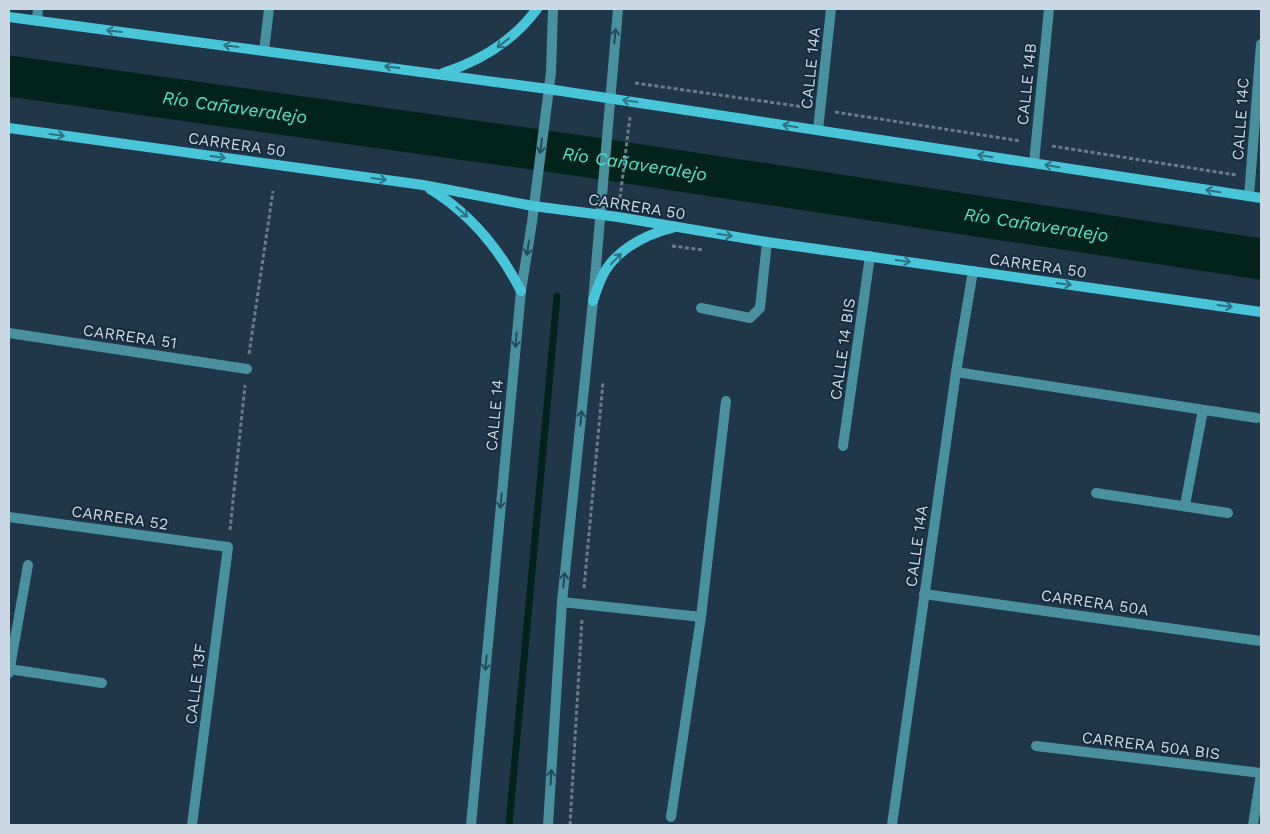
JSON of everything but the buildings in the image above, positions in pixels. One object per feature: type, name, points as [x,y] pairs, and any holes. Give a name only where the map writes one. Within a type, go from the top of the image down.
[{"type":"main road","points":[[440,74],[475,61],[499,47],[521,28],[537,9]]},
{"type":"main road","points":[[9,17],[548,89],[1261,198]]},
{"type":"main road","name":"CARRERA 50","points":[[9,128],[422,184],[533,206],[599,214],[767,242],[1261,312]]},
{"type":"main road","points":[[422,184],[458,208],[487,237],[500,254],[521,291]]},
{"type":"main road","points":[[592,301],[602,277],[612,263],[626,250],[639,240],[656,232],[677,227]]},
{"type":"street","points":[[37,21],[38,9]]},
{"type":"street","points":[[264,51],[269,9]]},
{"type":"street","name":"CALLE 14","points":[[471,825],[521,291],[551,72],[553,9]]},
{"type":"street","points":[[548,825],[562,602],[592,301],[618,9]]},
{"type":"street","name":"CALLE 14A","points":[[818,130],[831,9]]},
{"type":"street","name":"CALLE 14B","points":[[1034,163],[1049,9]]},
{"type":"street","name":"CALLE 14C","points":[[1249,196],[1261,44]]},
{"type":"street","points":[[701,308],[750,318],[760,308],[767,242]]},
{"type":"street","name":"CALLE 14 BIS","points":[[843,446],[870,256]]},
{"type":"street","name":"CALLE 14A","points":[[892,825],[956,372],[973,271]]},
{"type":"street","name":"CARRERA 51","points":[[9,333],[247,369]]},
{"type":"street","points":[[956,372],[1257,418]]},
{"type":"street","points":[[671,817],[701,617],[726,401]]},
{"type":"street","points":[[1185,505],[1203,410]]},
{"type":"street","points":[[1096,493],[1228,512]]},
{"type":"street","name":"CARRERA 52","points":[[9,517],[228,547]]},
{"type":"street","name":"CALLE 13F","points":[[192,825],[228,547]]},
{"type":"street","points":[[28,564],[9,671],[102,683]]},
{"type":"street","name":"CARRERA 50A","points":[[924,594],[1261,641]]},
{"type":"street","points":[[562,602],[701,617]]},
{"type":"street","name":"CARRERA 50A BIS","points":[[1036,746],[1261,774]]},
{"type":"street","points":[[1253,825],[1261,774]]},
{"type":"path","points":[[635,83],[820,109],[1251,177]]},
{"type":"path","points":[[620,201],[631,111]]},
{"type":"path","points":[[664,248],[672,246]]},
{"type":"path","points":[[570,825],[582,604],[604,372]]},
{"type":"waterway","name":"Río Cañaveralejo","points":[[9,76],[575,155],[1261,259]]},
{"type":"waterway","points":[[509,825],[557,296]]}]
